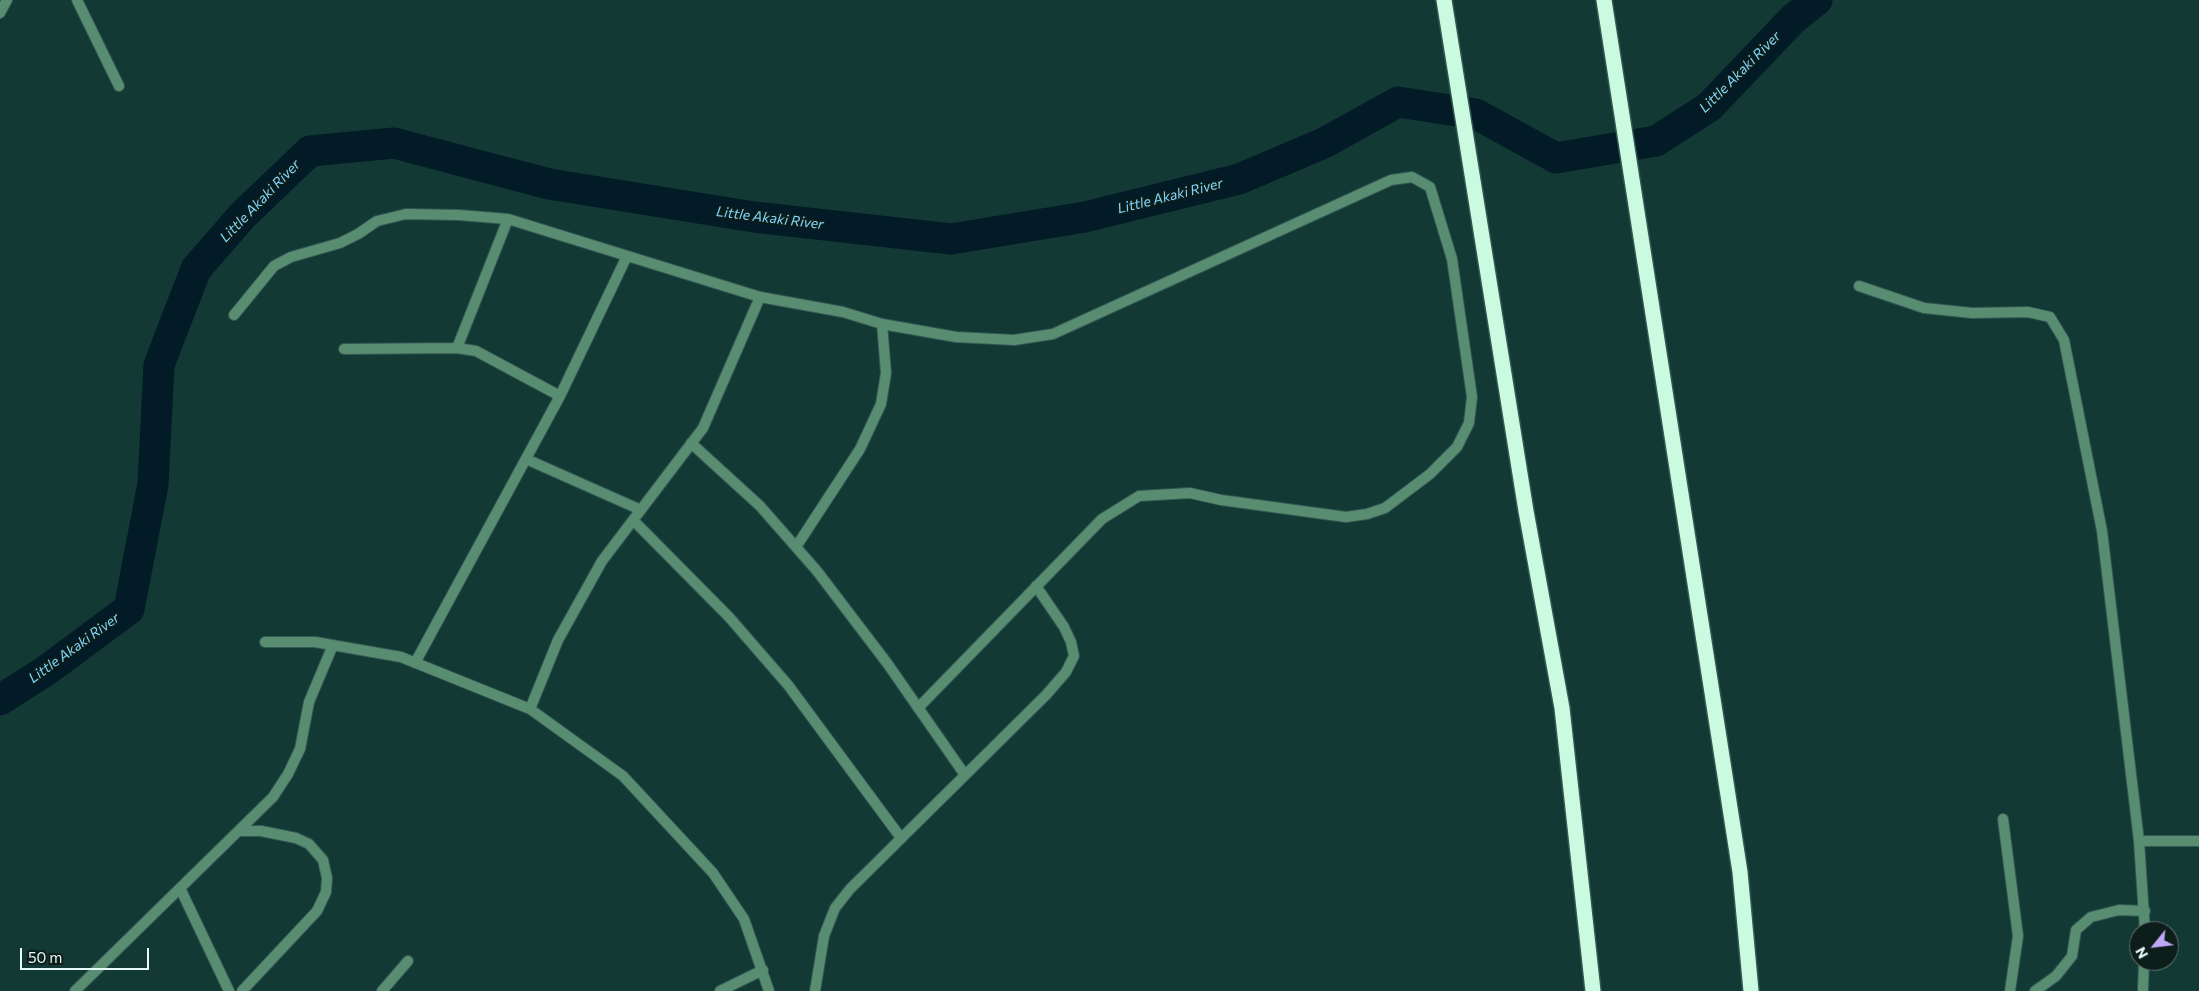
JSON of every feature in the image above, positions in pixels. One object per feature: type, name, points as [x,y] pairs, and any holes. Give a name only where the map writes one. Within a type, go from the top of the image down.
[{"type":"highway","points":[[1444,0],[1526,511],[1562,708],[1593,991]]},
{"type":"highway","points":[[1604,0],[1680,476],[1740,872],[1751,991]]},
{"type":"street","points":[[0,13],[7,0]]},
{"type":"street","points":[[77,0],[119,86]]},
{"type":"street","points":[[234,315],[274,266],[291,257],[340,243],[377,221],[406,214],[459,215],[508,218],[760,297],[843,312],[882,324],[956,337],[1014,340],[1053,334],[1391,180],[1412,177],[1430,187],[1452,258],[1472,397],[1469,423],[1457,447],[1430,474],[1385,508],[1367,514],[1346,516],[1221,500],[1190,493],[1139,496],[1102,520],[918,708]]},
{"type":"street","points":[[457,348],[508,218]]},
{"type":"street","points":[[415,663],[560,396],[627,256]]},
{"type":"street","points":[[1859,286],[1924,308],[1972,313],[2028,312],[2050,317],[2064,340],[2102,531],[2139,841],[2144,921]]},
{"type":"street","points":[[530,709],[558,640],[602,561],[703,428],[760,297]]},
{"type":"street","points":[[796,547],[860,449],[881,404],[886,373],[882,324]]},
{"type":"street","points":[[344,348],[457,348],[476,352],[560,396]]},
{"type":"street","points":[[691,444],[760,506],[818,571],[965,775]]},
{"type":"street","points":[[526,459],[641,510]]},
{"type":"street","points":[[633,520],[729,617],[788,685],[901,838]]},
{"type":"street","points":[[815,991],[824,936],[835,908],[850,889],[1046,695],[1066,672],[1074,656],[1072,642],[1036,586]]},
{"type":"street","points":[[265,642],[315,642],[401,657],[530,709],[623,776],[713,873],[744,919],[769,991]]},
{"type":"street","points":[[75,991],[273,798],[288,774],[300,748],[309,702],[333,645]]},
{"type":"street","points":[[2003,819],[2018,936],[2010,991]]},
{"type":"street","points":[[239,831],[261,831],[296,838],[309,844],[323,860],[327,878],[326,892],[317,911],[242,991]]},
{"type":"street","points":[[2139,841],[2199,841]]},
{"type":"street","points":[[180,888],[229,991]]},
{"type":"street","points":[[2035,991],[2056,976],[2072,956],[2076,930],[2091,917],[2119,910],[2144,910]]},
{"type":"street","points":[[382,991],[408,961]]},
{"type":"street","points":[[720,991],[763,970]]},
{"type":"street","points":[[2143,991],[2144,971]]},
{"type":"waterway","name":"Little Akaki River","points":[[0,700],[47,670],[129,609],[153,484],[159,365],[196,269],[242,216],[310,151],[394,143],[549,184],[754,217],[951,239],[1085,217],[1239,179],[1324,143],[1398,102],[1476,114],[1556,158],[1656,141],[1709,107],[1793,19],[1817,0]]}]
